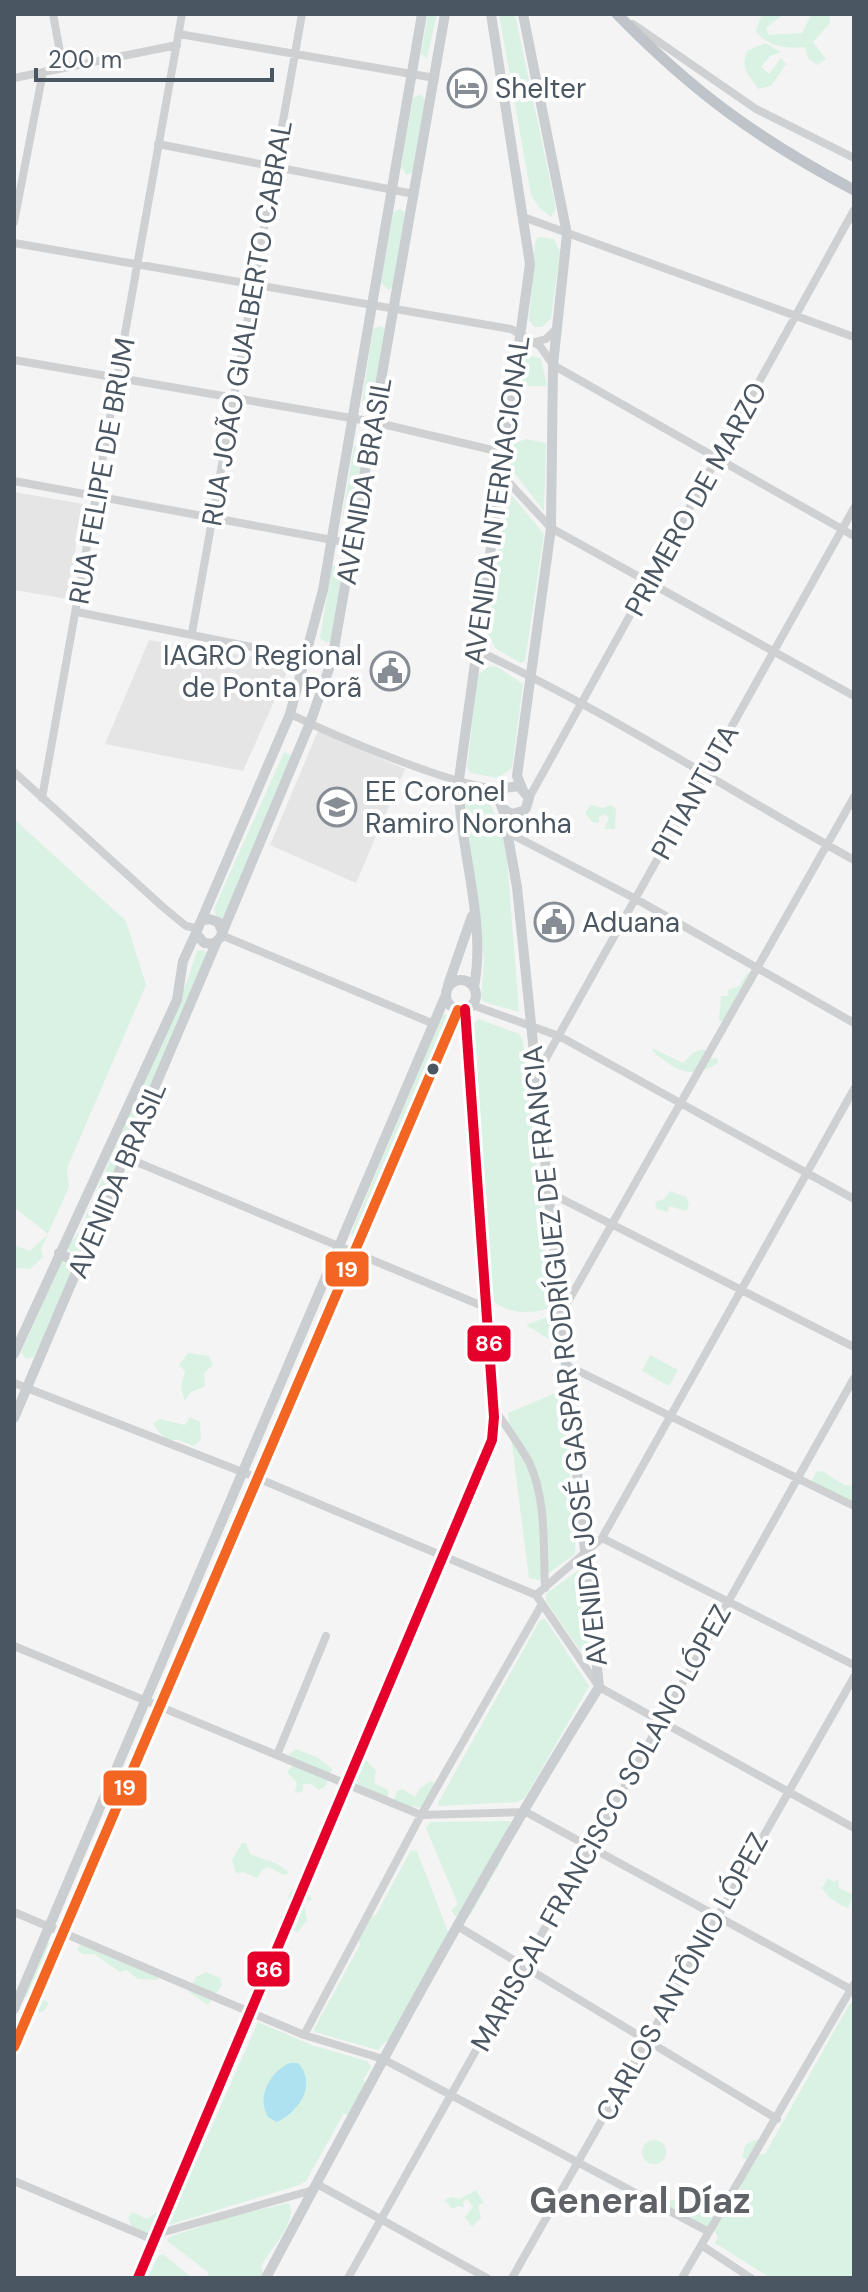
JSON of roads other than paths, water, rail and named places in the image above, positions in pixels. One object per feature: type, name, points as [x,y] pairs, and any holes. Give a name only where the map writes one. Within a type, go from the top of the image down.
[{"type":"highway","points":[[617,14],[677,72],[743,125],[778,149],[854,190]]},
{"type":"main road","name":"AVENIDA BRASIL","points":[[14,1354],[177,1000],[183,961],[290,714],[308,658],[374,305],[422,14]]},
{"type":"main road","name":"AVENIDA BRASIL","points":[[14,1418],[310,723],[332,660],[445,14]]},
{"type":"main road","name":"AVENIDA INTERNACIONAL","points":[[474,987],[478,944],[472,916],[459,779],[530,264],[526,218],[491,14]]},
{"type":"main road","points":[[523,14],[567,234],[553,365],[551,528],[517,776],[507,787],[501,807],[511,814],[523,811]]},
{"type":"main road","points":[[517,776],[528,790]]},
{"type":"main road","points":[[507,787],[528,790]]},
{"type":"main road","points":[[509,830],[523,811],[528,790]]},
{"type":"main road","name":"AVENIDA JOSÉ GASPAR RODRÍGUEZ DE FRANCIA","points":[[266,2278],[383,2059],[599,1687],[509,830],[501,807]]},
{"type":"main road","points":[[14,2009],[434,1024],[472,916]]},
{"type":"main road","points":[[214,920],[220,936],[204,943],[198,928],[214,920]]},
{"type":"main road","points":[[14,2047],[353,1253],[465,1008],[476,996],[474,987],[462,979],[448,985]]},
{"type":"main road","points":[[445,997],[465,1008]]},
{"type":"main road","points":[[138,2278],[492,1440],[493,1407],[465,1008]]},
{"type":"main road","points":[[59,1253],[81,1265]]},
{"type":"main road","points":[[313,1309],[326,1315]]},
{"type":"main road","points":[[210,1550],[223,1556]]},
{"type":"main road","points":[[78,1858],[92,1864]]},
{"type":"street","points":[[53,14],[63,68]]},
{"type":"street","name":"RUA FELIPE DE BRUM","points":[[42,798],[182,14]]},
{"type":"street","name":"RUA JOÃO GUALBERTO CABRAL","points":[[192,633],[302,14]]},
{"type":"street","points":[[617,14],[756,109],[854,158]]},
{"type":"street","points":[[179,34],[435,78]]},
{"type":"street","points":[[14,78],[177,45]]},
{"type":"street","points":[[14,222],[43,72]]},
{"type":"street","points":[[158,144],[414,194]]},
{"type":"street","points":[[14,170],[24,169]]},
{"type":"street","name":"PRIMERO DE MARZO","points":[[528,790],[584,702],[854,211]]},
{"type":"street","points":[[526,218],[854,337]]},
{"type":"street","points":[[14,243],[139,267],[254,283],[501,326],[535,342],[553,365],[854,536]]},
{"type":"street","points":[[535,342],[546,339],[555,330]]},
{"type":"street","points":[[14,360],[374,422],[505,453]]},
{"type":"street","points":[[501,474],[551,528],[854,696]]},
{"type":"street","points":[[14,481],[354,544]]},
{"type":"street","name":"PITIANTUTA","points":[[536,1076],[854,508]]},
{"type":"street","points":[[77,612],[308,658]]},
{"type":"street","points":[[476,650],[584,702],[704,776],[854,860]]},
{"type":"street","points":[[290,714],[391,757],[491,789],[507,787]]},
{"type":"street","points":[[14,772],[163,907],[186,926],[198,928]]},
{"type":"street","points":[[491,789],[501,807]]},
{"type":"street","points":[[561,1314],[614,1226],[854,797]]},
{"type":"street","points":[[509,830],[854,1023]]},
{"type":"street","points":[[220,936],[434,1024]]},
{"type":"street","points":[[465,1008],[559,1036],[854,1199]]},
{"type":"street","points":[[536,1595],[586,1555],[602,1538],[854,1089]]},
{"type":"street","points":[[127,1158],[485,1307]]},
{"type":"street","points":[[548,1192],[854,1347]]},
{"type":"street","points":[[566,1365],[854,1506]]},
{"type":"street","name":"MARISCAL FRANCISCO SOLANO LÓPEZ","points":[[348,2278],[854,1378]]},
{"type":"street","points":[[14,1383],[243,1472],[536,1595],[599,1687],[659,1723],[854,1828]]},
{"type":"street","points":[[493,1407],[530,1464],[537,1487],[541,1506],[545,1588]]},
{"type":"street","points":[[602,1538],[854,1665]]},
{"type":"street","points":[[304,2035],[421,1815],[542,1604]]},
{"type":"street","points":[[277,1755],[326,1636]]},
{"type":"street","points":[[14,1646],[421,1815],[526,1812],[853,1988],[682,2278]]},
{"type":"street","name":"CARLOS ANTÔNIO LÓPEZ","points":[[512,2278],[854,1677]]},
{"type":"street","points":[[14,1912],[304,2035],[383,2059],[709,2232]]},
{"type":"street","points":[[459,1927],[777,2119]]},
{"type":"street","points":[[14,2181],[156,2237],[315,2187],[487,2278]]},
{"type":"street","points":[[701,2245],[751,2278]]},
{"type":"water","points":[[290,2063],[298,2063],[304,2071],[306,2089],[292,2112],[277,2122],[268,2117],[264,2093],[276,2072]]},
{"type":"place","name":"Shelter","points":[[467,88]]},
{"type":"place","name":"IAGRO Regional de Ponta Porã","points":[[390,671]]},
{"type":"place","name":"EE Coronel Ramiro Noronha","points":[[337,807]]},
{"type":"place","name":"Aduana","points":[[554,922]]},
{"type":"district","name":"General Díaz","points":[[640,2200]]}]
